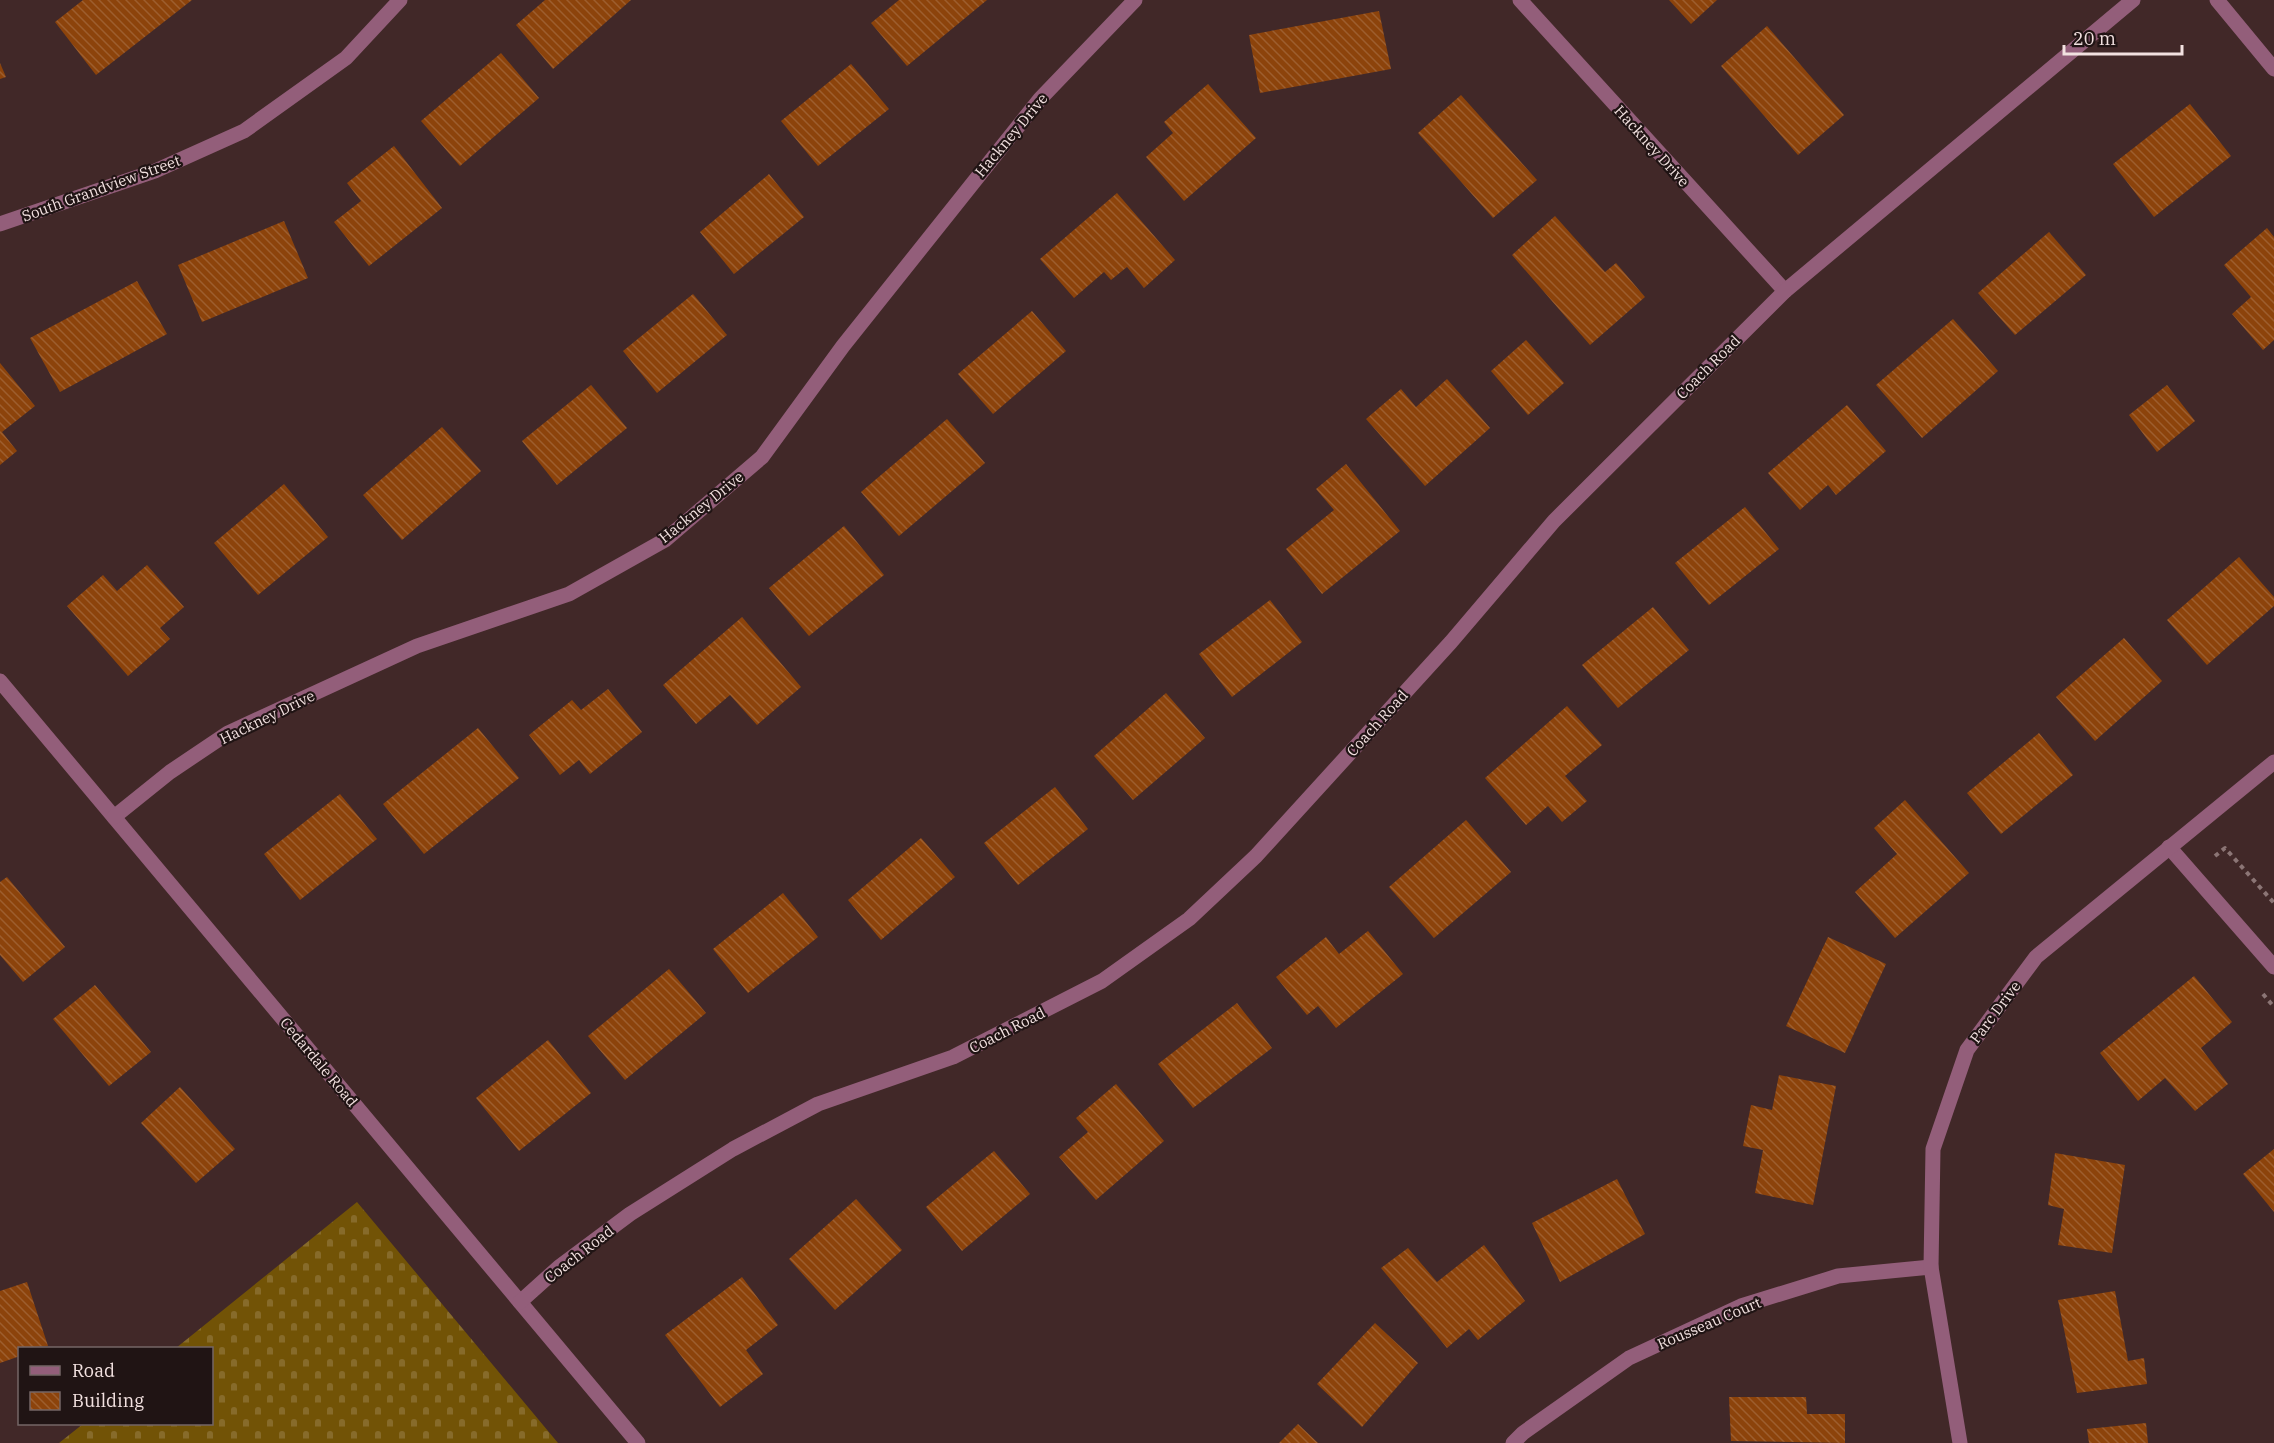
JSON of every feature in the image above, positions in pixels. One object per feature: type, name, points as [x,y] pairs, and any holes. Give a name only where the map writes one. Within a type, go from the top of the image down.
[{"type":"street","name":"South Grandview Street","points":[[0,224],[155,171],[244,131],[346,58],[400,0]]},
{"type":"street","name":"Hackney Drive","points":[[114,818],[170,772],[228,734],[417,646],[569,594],[665,540],[762,457],[850,337],[1025,118],[1135,0]]},
{"type":"street","name":"Hackney Drive","points":[[1520,0],[1785,291]]},
{"type":"street","name":"Coach Road","points":[[520,1302],[559,1267],[630,1214],[733,1149],[818,1104],[953,1057],[1102,981],[1190,919],[1256,856],[1451,642],[1554,521],[1785,291],[2133,0]]},
{"type":"street","points":[[2217,0],[2274,69]]},
{"type":"street","name":"Cedardale Road","points":[[0,681],[638,1443]]},
{"type":"street","name":"Parc Drive","points":[[1960,1443],[1931,1267],[1933,1149],[1966,1050],[2036,957],[2274,762]]},
{"type":"street","points":[[2169,847],[2274,967]]},
{"type":"street","name":"Rousseau Court","points":[[1514,1443],[1523,1433],[1629,1358],[1741,1306],[1838,1276],[1931,1267]]},
{"type":"path","points":[[2193,873],[2225,848],[2274,903]]},
{"type":"green space","points":[[357,1202],[558,1443],[59,1443],[82,1425],[213,1425],[213,1347],[177,1347]]},
{"type":"building","points":[[83,0],[192,0],[96,75],[55,22]]},
{"type":"building","points":[[545,0],[631,0],[553,69],[516,25]]},
{"type":"building","points":[[899,0],[987,0],[907,66],[871,23]]},
{"type":"building","points":[[1669,0],[1717,0],[1691,24]]},
{"type":"building","points":[[1379,11],[1391,69],[1260,93],[1249,35]]},
{"type":"building","points":[[1767,26],[1844,115],[1798,155],[1721,66]]},
{"type":"building","points":[[501,53],[539,98],[460,166],[421,121]]},
{"type":"building","points":[[0,63],[6,77],[0,79]]},
{"type":"building","points":[[851,64],[889,109],[818,166],[781,121]]},
{"type":"building","points":[[1208,84],[1256,138],[1184,201],[1146,157],[1173,133],[1164,122]]},
{"type":"building","points":[[1461,95],[1537,180],[1493,218],[1418,133]]},
{"type":"building","points":[[2190,104],[2231,156],[2154,217],[2113,164]]},
{"type":"building","points":[[394,146],[442,208],[369,266],[334,222],[361,201],[347,183]]},
{"type":"building","points":[[769,174],[804,217],[734,274],[700,232]]},
{"type":"building","points":[[1117,193],[1175,260],[1144,288],[1127,267],[1111,280],[1104,272],[1074,298],[1040,259]]},
{"type":"building","points":[[1555,216],[1605,272],[1616,263],[1645,297],[1590,345],[1512,255]]},
{"type":"building","points":[[284,221],[308,278],[202,322],[178,265]]},
{"type":"building","points":[[2267,228],[2274,237],[2274,340],[2263,350],[2232,314],[2251,297],[2224,265]]},
{"type":"building","points":[[2049,232],[2086,275],[2015,335],[1978,293]]},
{"type":"building","points":[[137,281],[167,334],[60,392],[30,338]]},
{"type":"building","points":[[693,294],[727,335],[657,393],[623,351]]},
{"type":"building","points":[[1032,311],[1066,351],[993,414],[958,374]]},
{"type":"building","points":[[1953,319],[1998,371],[1922,438],[1876,385]]},
{"type":"building","points":[[1526,340],[1564,383],[1528,415],[1491,371]]},
{"type":"building","points":[[0,363],[35,406],[2,432],[17,451],[0,465]]},
{"type":"building","points":[[1447,379],[1490,428],[1425,486],[1366,419],[1401,389],[1416,407]]},
{"type":"building","points":[[591,385],[627,428],[557,485],[522,441]]},
{"type":"building","points":[[2167,385],[2195,421],[2157,452],[2129,415]]},
{"type":"building","points":[[1847,405],[1886,451],[1836,495],[1828,485],[1800,510],[1768,473]]},
{"type":"building","points":[[947,419],[985,463],[899,536],[861,492]]},
{"type":"building","points":[[442,427],[481,471],[402,540],[363,495]]},
{"type":"building","points":[[1346,464],[1400,531],[1322,594],[1286,549],[1334,510],[1316,489]]},
{"type":"building","points":[[284,484],[328,537],[258,595],[214,543]]},
{"type":"building","points":[[1745,507],[1779,549],[1709,605],[1675,563]]},
{"type":"building","points":[[844,526],[884,575],[809,636],[769,588]]},
{"type":"building","points":[[2239,557],[2274,597],[2274,606],[2207,665],[2167,620]]},
{"type":"building","points":[[147,565],[184,607],[160,628],[170,639],[128,676],[67,606],[103,575],[117,591]]},
{"type":"building","points":[[1270,600],[1302,642],[1232,697],[1199,654]]},
{"type":"building","points":[[1653,607],[1689,650],[1618,708],[1582,665]]},
{"type":"building","points":[[742,617],[801,687],[757,725],[730,695],[696,724],[663,685]]},
{"type":"building","points":[[2124,638],[2162,681],[2095,741],[2056,697]]},
{"type":"building","points":[[608,689],[642,732],[590,774],[579,760],[560,775],[529,735],[572,700],[581,710]]},
{"type":"building","points":[[1166,693],[1205,738],[1133,800],[1094,756]]},
{"type":"building","points":[[1567,706],[1602,745],[1565,776],[1587,801],[1562,822],[1548,806],[1526,825],[1485,778]]},
{"type":"building","points":[[478,728],[519,778],[424,854],[383,804]]},
{"type":"building","points":[[2039,733],[2073,775],[2001,834],[1967,793]]},
{"type":"building","points":[[1055,787],[1088,829],[1018,885],[984,843]]},
{"type":"building","points":[[340,794],[377,839],[300,900],[264,854]]},
{"type":"building","points":[[1905,800],[1969,873],[1895,938],[1855,892],[1897,854],[1874,828]]},
{"type":"building","points":[[1466,820],[1511,872],[1434,938],[1389,887]]},
{"type":"building","points":[[921,838],[955,877],[881,940],[848,900]]},
{"type":"building","points":[[7,877],[65,947],[23,982],[0,955],[0,882]]},
{"type":"building","points":[[783,893],[818,937],[748,993],[713,949]]},
{"type":"building","points":[[1368,931],[1403,974],[1336,1028],[1318,1006],[1307,1015],[1276,977],[1326,937],[1339,954]]},
{"type":"building","points":[[1828,937],[1886,964],[1845,1053],[1786,1026]]},
{"type":"building","points":[[669,969],[706,1013],[625,1080],[588,1036]]},
{"type":"building","points":[[2194,976],[2232,1022],[2201,1048],[2228,1084],[2195,1111],[2165,1078],[2138,1101],[2100,1053]]},
{"type":"building","points":[[95,985],[151,1052],[109,1086],[53,1019]]},
{"type":"building","points":[[1237,1003],[1272,1048],[1193,1108],[1158,1064]]},
{"type":"building","points":[[548,1040],[591,1093],[519,1151],[476,1098]]},
{"type":"building","points":[[1779,1075],[1836,1086],[1813,1205],[1755,1193],[1763,1150],[1743,1146],[1751,1105],[1772,1110]]},
{"type":"building","points":[[1116,1084],[1164,1141],[1096,1200],[1059,1157],[1088,1132],[1076,1118]]},
{"type":"building","points":[[180,1087],[235,1149],[196,1183],[141,1123]]},
{"type":"building","points":[[2274,1149],[2274,1212],[2243,1174]]},
{"type":"building","points":[[994,1151],[1030,1194],[962,1251],[926,1207]]},
{"type":"building","points":[[2055,1153],[2125,1165],[2112,1253],[2058,1245],[2064,1209],[2048,1205]]},
{"type":"building","points":[[1617,1179],[1645,1234],[1560,1282],[1532,1223]]},
{"type":"building","points":[[856,1199],[902,1250],[835,1310],[789,1259]]},
{"type":"building","points":[[1484,1245],[1525,1301],[1478,1340],[1469,1329],[1447,1348],[1381,1268],[1408,1248],[1437,1282]]},
{"type":"building","points":[[742,1277],[778,1325],[746,1350],[763,1374],[720,1407],[665,1335]]},
{"type":"building","points":[[27,1282],[48,1346],[18,1347],[18,1357],[0,1363],[0,1291]]},
{"type":"building","points":[[2115,1291],[2128,1361],[2144,1358],[2147,1384],[2077,1393],[2058,1300]]},
{"type":"building","points":[[1375,1323],[1418,1363],[1362,1427],[1317,1384]]},
{"type":"building","points":[[1729,1397],[1806,1397],[1807,1414],[1845,1414],[1845,1443],[1731,1441]]},
{"type":"building","points":[[2146,1423],[2148,1443],[2089,1443],[2087,1429]]},
{"type":"building","points":[[1298,1424],[1318,1443],[1279,1443]]}]
